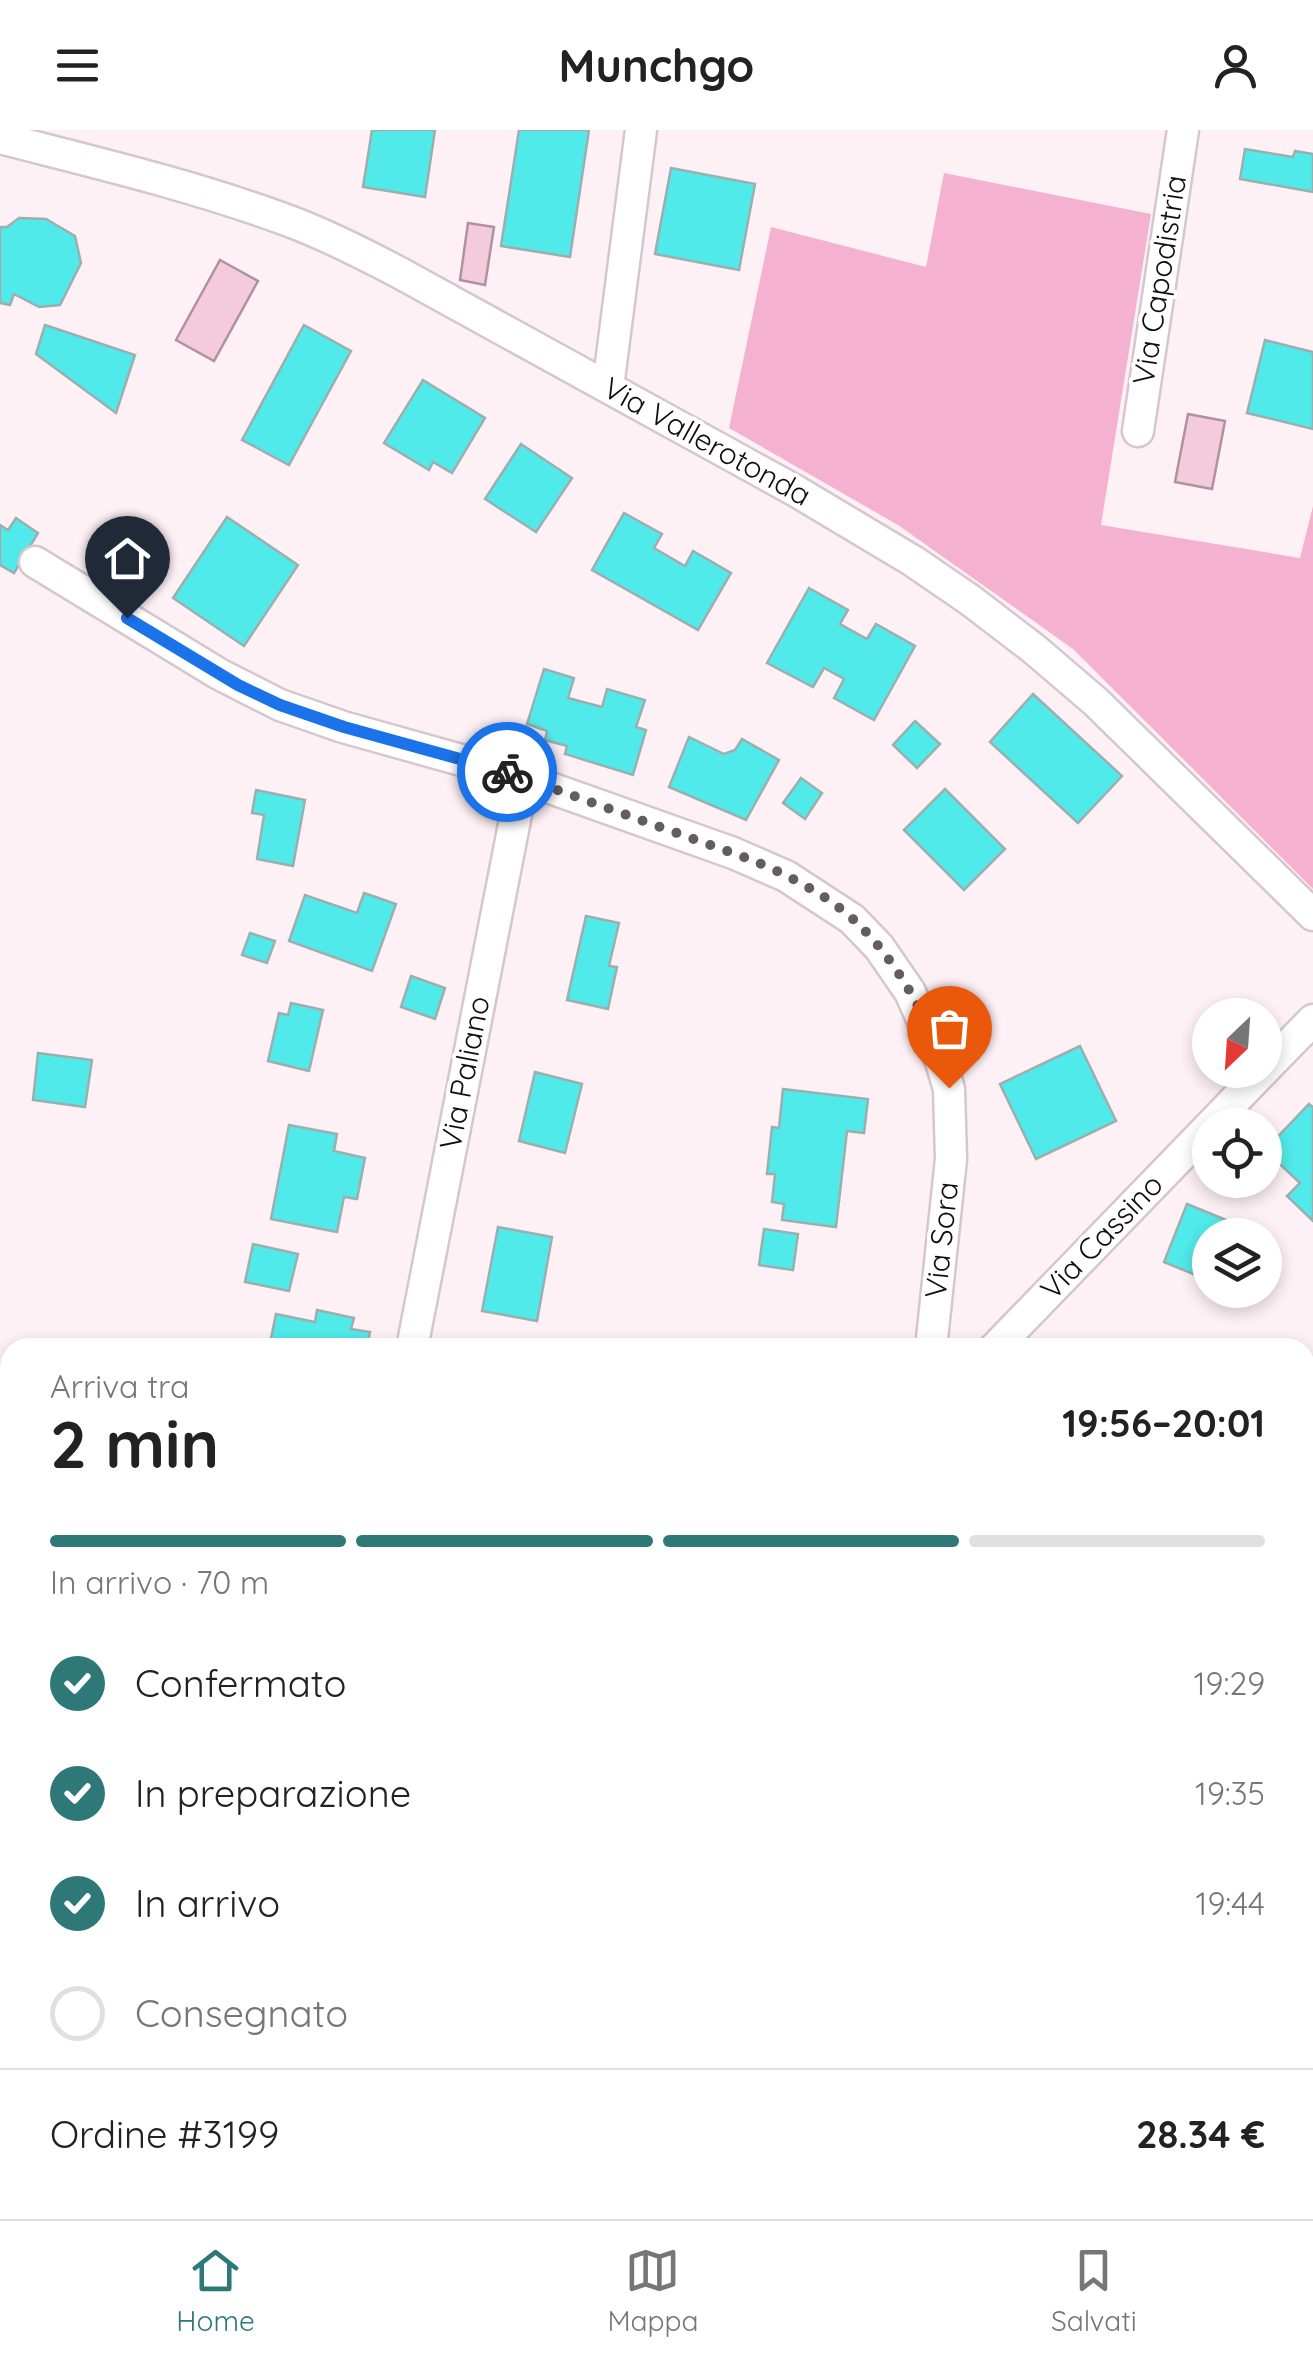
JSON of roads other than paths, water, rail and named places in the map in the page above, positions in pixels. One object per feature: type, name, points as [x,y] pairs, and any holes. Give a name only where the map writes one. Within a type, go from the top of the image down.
[{"type":"street","points":[[608,387],[641,130]]},
{"type":"street","name":"Via Capodistria","points":[[1138,431],[1183,130]]},
{"type":"street","name":"Via Vallerotonda","points":[[0,138],[185,186],[294,222],[400,273],[852,524],[992,616],[1076,683],[1313,916]]},
{"type":"street","name":"Via Sora","points":[[35,562],[218,674],[280,705],[511,774],[732,853],[786,876],[852,918],[891,962],[910,992],[942,1062],[949,1088],[951,1160],[932,1338]]},
{"type":"street","name":"Via Paliano","points":[[414,1338],[519,799]]},
{"type":"street","name":"Via Cassino","points":[[1282,1052],[1313,1020]]},
{"type":"street","name":"Via Cassino","points":[[1227,1108],[1247,1088]]},
{"type":"street","name":"Via Cassino","points":[[1005,1338],[1192,1144]]}]
